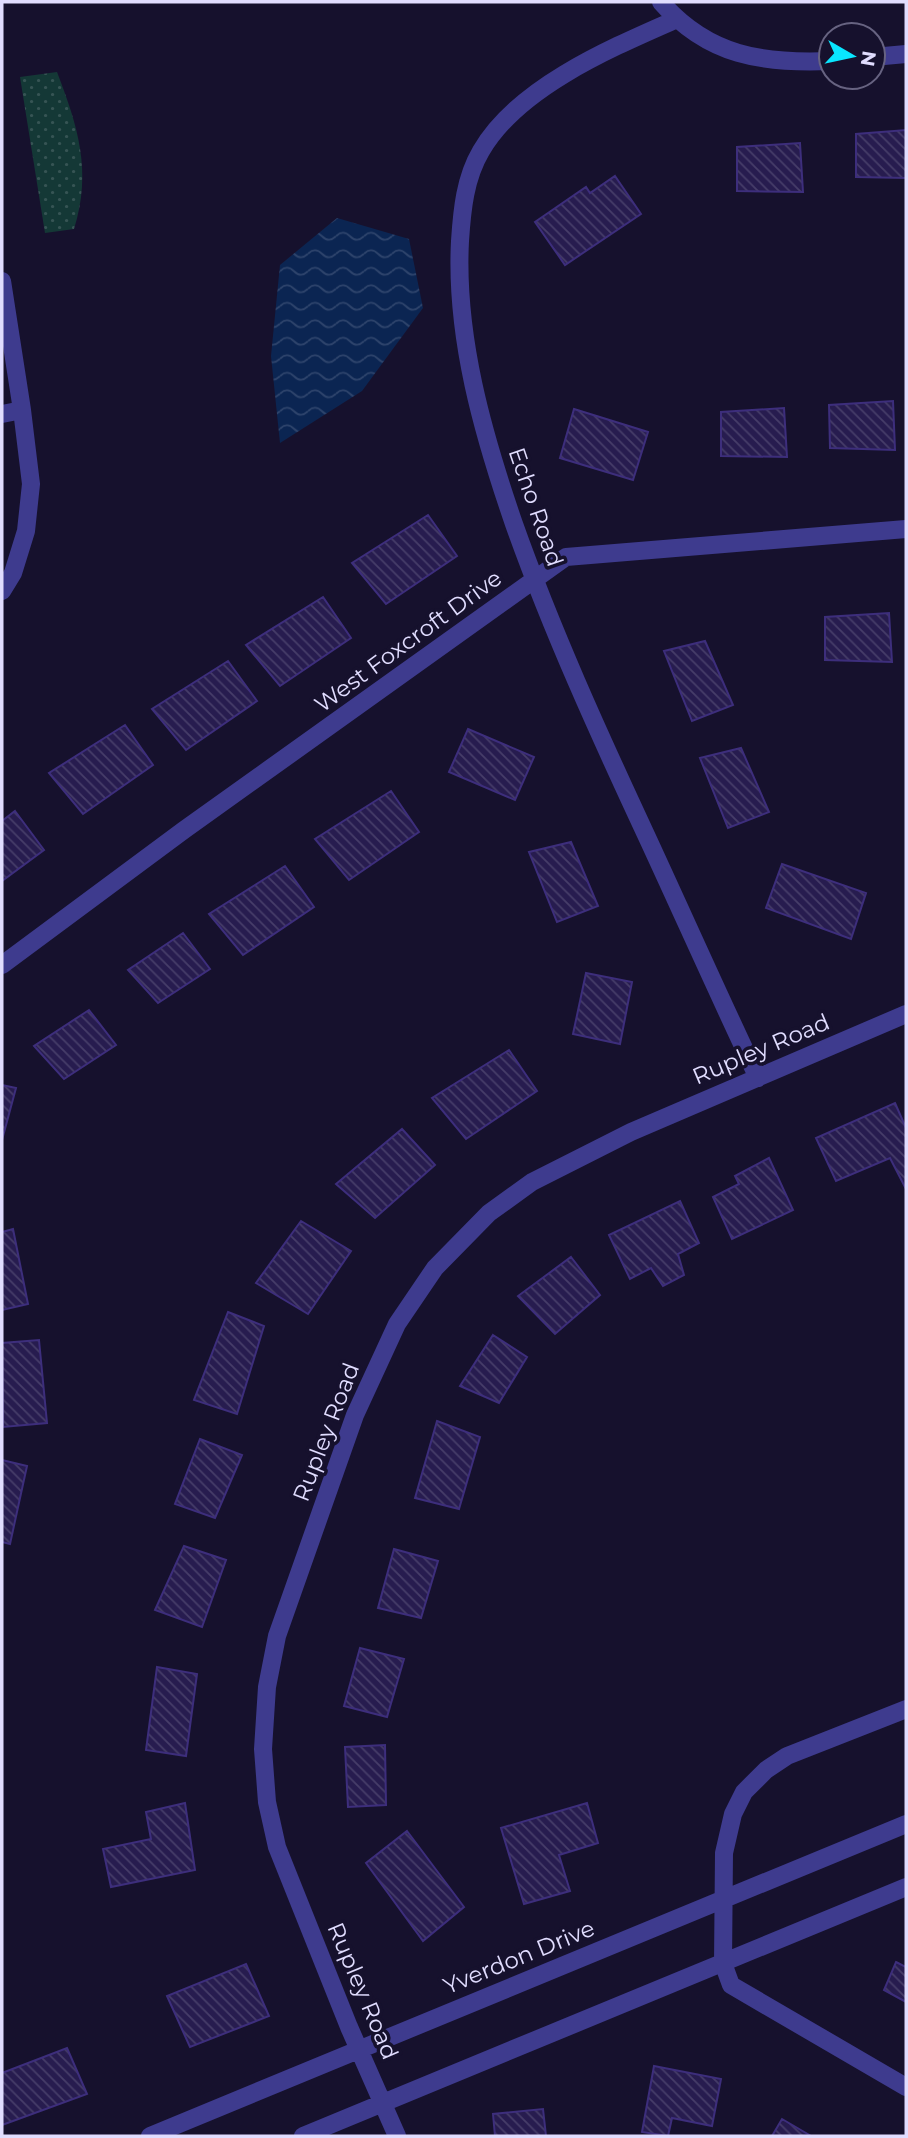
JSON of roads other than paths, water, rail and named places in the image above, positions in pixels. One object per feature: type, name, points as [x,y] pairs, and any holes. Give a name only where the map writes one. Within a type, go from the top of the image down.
[{"type":"street","points":[[661,2],[677,19],[708,42],[736,54],[756,59],[817,61]]},
{"type":"street","name":"Echo Road","points":[[677,19],[572,71],[523,101],[496,126],[478,154],[466,191],[462,211],[459,267],[466,340],[481,418],[534,580],[612,763],[758,1078]]},
{"type":"street","points":[[887,56],[906,54]]},
{"type":"street","points":[[2,281],[31,484],[27,519],[13,573],[2,592]]},
{"type":"street","points":[[2,414],[22,411]]},
{"type":"street","name":"West Foxcroft Drive","points":[[2,965],[184,830],[566,557],[906,529]]},
{"type":"street","name":"Rupley Road","points":[[397,2136],[277,1847],[267,1802],[263,1749],[267,1687],[276,1636],[355,1415],[397,1324],[435,1268],[489,1213],[532,1182],[631,1132],[906,1014]]},
{"type":"street","points":[[906,1709],[788,1756],[766,1770],[751,1784],[733,1814],[724,1853],[723,1899],[723,1963],[731,1985],[906,2087]]},
{"type":"street","name":"Yverdon Drive","points":[[150,2136],[906,1824]]},
{"type":"street","points":[[303,2136],[906,1887]]},
{"type":"water","points":[[337,218],[409,239],[423,308],[362,391],[280,443],[271,356],[280,265]]}]
